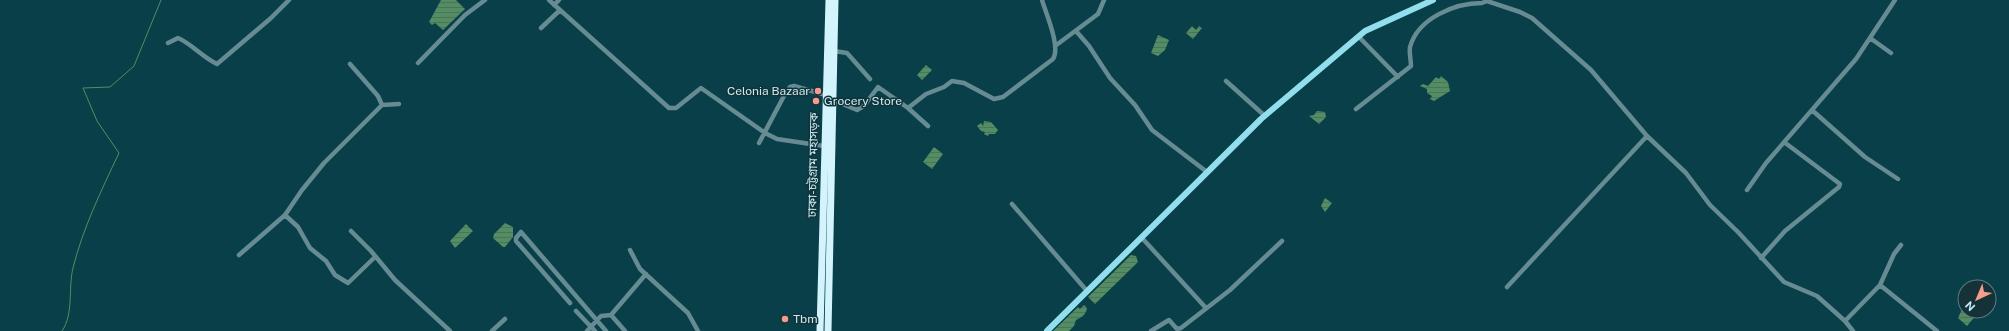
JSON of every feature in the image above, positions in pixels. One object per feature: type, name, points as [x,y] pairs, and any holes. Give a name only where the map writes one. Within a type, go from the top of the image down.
[{"type":"highway","name":"ঢাকা-চট্টগ্রাম মহাসড়ক","points":[[820,331],[829,0]]},
{"type":"highway","name":"ঢাকা-চট্টগ্রাম মহাসড়ক","points":[[828,331],[835,0]]},
{"type":"highway","points":[[822,233],[826,238],[831,234]]},
{"type":"highway","points":[[822,245],[826,241],[831,245]]},
{"type":"main road","points":[[1047,331],[1265,116],[1365,32],[1433,0]]},
{"type":"street","points":[[168,43],[178,38],[185,41],[205,58],[217,64],[271,18],[289,0]]},
{"type":"street","points":[[418,64],[465,15],[485,0]]},
{"type":"street","points":[[549,0],[559,11],[669,108],[676,108],[702,88],[765,133],[777,139],[824,146]]},
{"type":"street","points":[[554,5],[559,0]]},
{"type":"street","points":[[908,108],[926,94],[944,87],[952,81],[964,83],[990,98],[1003,96],[1053,59],[1056,52],[1056,46],[1042,0]]},
{"type":"street","points":[[1056,46],[1098,14],[1104,0]]},
{"type":"street","points":[[1747,190],[1784,142],[1813,111],[1856,59],[1895,0]]},
{"type":"street","points":[[1356,109],[1411,66],[1411,47],[1416,36],[1427,22],[1444,10],[1487,1],[1520,12],[1532,18],[1545,28],[1591,70],[1647,136],[1686,173],[1710,205],[1784,282],[1817,296],[1846,321],[1853,331]]},
{"type":"street","points":[[541,28],[559,11]]},
{"type":"street","points":[[1076,32],[1089,46],[1110,78],[1134,104],[1152,130],[1207,172]]},
{"type":"street","points":[[1359,37],[1398,77]]},
{"type":"street","points":[[1870,38],[1891,53]]},
{"type":"street","points":[[834,50],[847,53],[855,60],[870,79]]},
{"type":"street","points":[[350,64],[378,96],[382,105]]},
{"type":"street","points":[[1226,81],[1265,116]]},
{"type":"street","points":[[759,143],[790,87],[794,86],[826,95]]},
{"type":"street","points":[[833,100],[857,110],[864,106],[878,87],[908,108],[928,126]]},
{"type":"street","points":[[239,256],[285,215],[302,190],[324,163],[382,105],[399,104]]},
{"type":"street","points":[[1813,111],[1865,157],[1898,179]]},
{"type":"street","points":[[1507,287],[1647,136]]},
{"type":"street","points":[[1761,258],[1785,231],[1839,187],[1840,184],[1784,142]]},
{"type":"street","points":[[1012,204],[1087,291]]},
{"type":"street","points":[[285,215],[298,227],[310,248],[326,261],[335,275],[348,284],[375,257]]},
{"type":"street","points":[[351,231],[371,251],[395,280],[450,331]]},
{"type":"street","points":[[570,303],[516,241],[516,238],[521,232],[606,331]]},
{"type":"street","points":[[1142,238],[1206,308]]},
{"type":"street","points":[[1151,331],[1169,320],[1178,329],[1181,328],[1230,290],[1282,241]]},
{"type":"street","points":[[1846,321],[1880,285],[1894,254],[1901,245]]},
{"type":"street","points":[[630,250],[640,269],[688,312],[698,331]]},
{"type":"street","points":[[587,331],[601,316],[611,314],[646,274]]},
{"type":"street","points":[[1880,285],[1938,331]]},
{"type":"street","points":[[576,311],[595,331]]},
{"type":"street","points":[[611,314],[625,331]]},
{"type":"street","points":[[492,331],[505,320]]},
{"type":"shaded area","points":[[441,0],[456,0],[465,9],[443,30],[435,23],[432,25],[429,22]]},
{"type":"shaded area","points":[[1192,26],[1196,30],[1199,26],[1202,28],[1193,39],[1186,33]]},
{"type":"shaded area","points":[[1158,35],[1169,40],[1165,50],[1158,56],[1151,53]]},
{"type":"shaded area","points":[[926,65],[932,70],[922,80],[917,75]]},
{"type":"shaded area","points":[[1441,76],[1448,82],[1450,91],[1434,101],[1430,99],[1432,96],[1427,93],[1427,89],[1420,86],[1423,84],[1428,86],[1436,77],[1439,79]]},
{"type":"shaded area","points":[[1317,111],[1325,112],[1326,117],[1319,124],[1309,116],[1314,115]]},
{"type":"shaded area","points":[[984,121],[991,122],[998,130],[995,134],[989,134],[988,136],[984,134],[985,132],[981,131],[977,126],[981,123],[983,126]]},
{"type":"shaded area","points":[[934,147],[943,154],[932,169],[923,162]]},
{"type":"shaded area","points":[[1325,198],[1332,203],[1325,212],[1321,206]]},
{"type":"shaded area","points":[[505,223],[513,227],[513,237],[505,247],[503,247],[493,238],[494,234]]},
{"type":"shaded area","points":[[466,224],[473,231],[455,248],[450,241]]},
{"type":"shaded area","points":[[1131,255],[1136,256],[1138,262],[1095,304],[1088,297]]},
{"type":"shaded area","points":[[1084,305],[1087,308],[1085,314],[1076,320],[1074,326],[1069,331],[1053,331],[1078,307],[1080,309]]},
{"type":"shaded area","points":[[1959,319],[1973,319],[1967,326]]},
{"type":"waterway","points":[[62,331],[68,317],[73,268],[77,253],[93,210],[119,153],[97,121],[83,88],[110,87],[134,66],[161,0]]},
{"type":"place","name":"Celonia Bazaar","points":[[818,91]]},
{"type":"place","name":"Grocery Store","points":[[816,101]]},
{"type":"place","name":"Tbm","points":[[785,319]]}]
